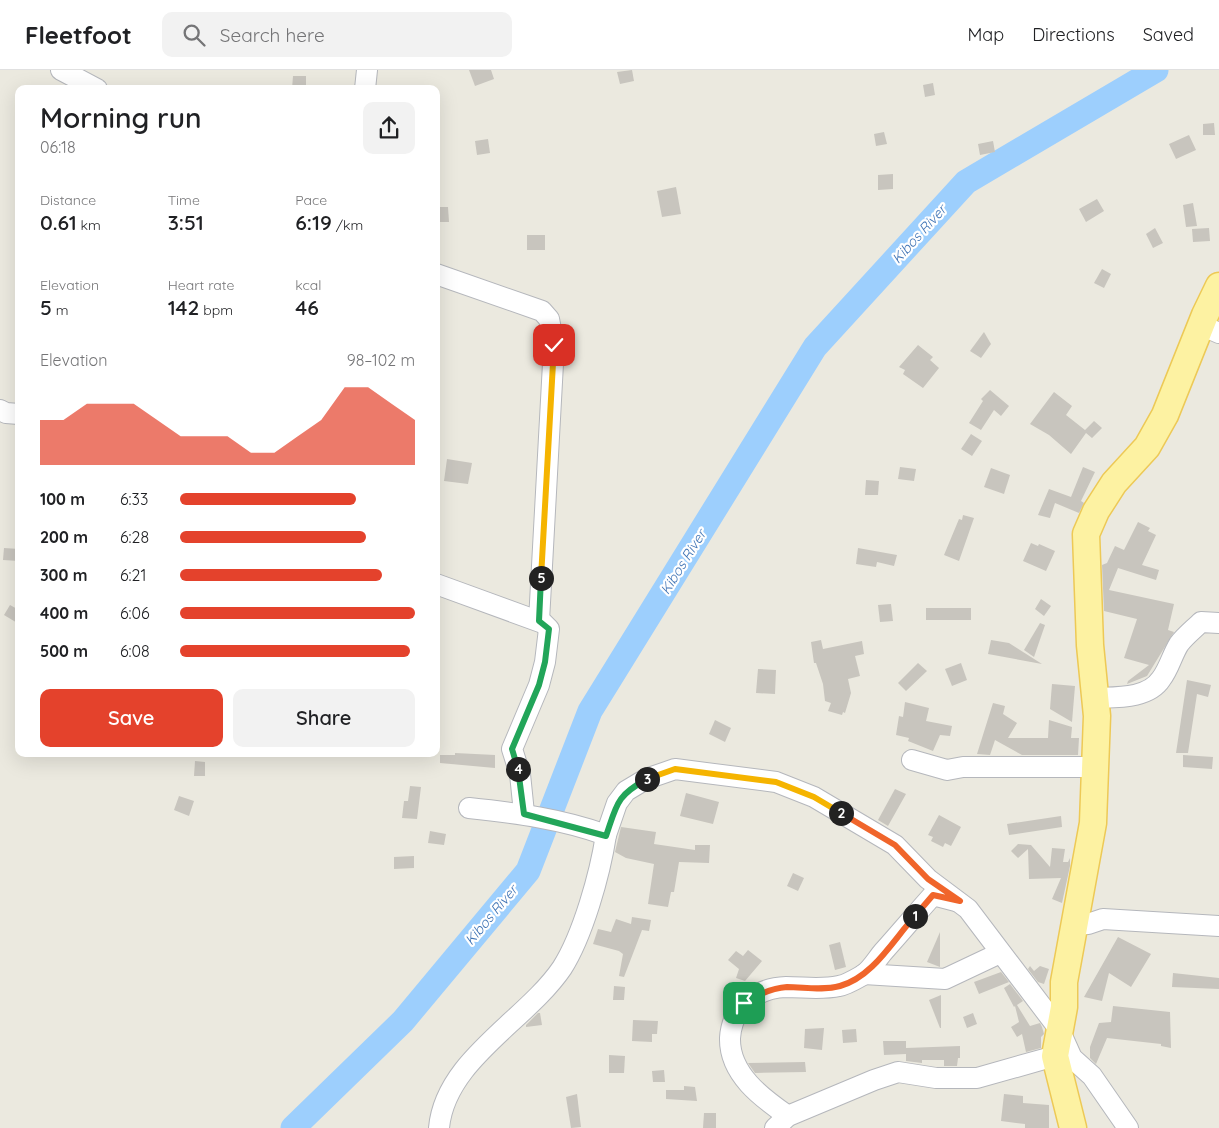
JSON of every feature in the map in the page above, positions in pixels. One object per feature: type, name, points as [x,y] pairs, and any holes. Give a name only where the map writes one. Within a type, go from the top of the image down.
[{"type":"main road","points":[[1073,1128],[1055,1056],[1074,925],[1092,823],[1095,768],[1095,698],[1090,645],[1086,534],[1096,511],[1114,483],[1146,446],[1166,415],[1210,329],[1219,286]]},
{"type":"street","points":[[61,70],[89,85]]},
{"type":"street","points":[[365,85],[367,70]]},
{"type":"street","points":[[440,275],[542,311],[548,319],[554,345],[539,621]]},
{"type":"street","points":[[0,410],[15,414]]},
{"type":"street","points":[[440,585],[539,621],[549,629],[545,662],[536,693],[512,749],[520,774],[529,815]]},
{"type":"street","points":[[1095,698],[1129,697],[1152,688],[1161,680],[1180,643],[1193,629],[1201,622],[1219,623]]},
{"type":"street","points":[[912,760],[947,770],[963,767],[1095,768]]},
{"type":"street","points":[[439,1128],[440,1116],[449,1091],[463,1072],[561,969],[575,944],[600,872],[597,832],[626,791],[646,779],[675,769],[776,782],[814,797],[895,845],[928,879],[968,908],[1059,1029],[1072,1058],[1092,1076],[1128,1128]]},
{"type":"street","points":[[469,808],[529,815],[597,832]]},
{"type":"street","points":[[960,901],[933,895],[864,974],[840,986],[814,989],[785,987],[764,992],[744,1003],[734,1016],[730,1042],[746,1083],[782,1122],[874,1080],[898,1072],[936,1078],[977,1078],[1055,1056]]},
{"type":"street","points":[[1074,925],[1088,924],[1104,919],[1219,926]]},
{"type":"street","points":[[864,974],[945,979],[1000,953]]},
{"type":"building","points":[[469,70],[491,70],[494,79],[475,86]]},
{"type":"building","points":[[632,70],[634,81],[620,84],[617,72]]},
{"type":"building","points":[[293,76],[306,76],[306,85],[292,85]]},
{"type":"building","points":[[933,83],[935,95],[925,97],[923,85]]},
{"type":"building","points":[[1214,123],[1215,135],[1203,135],[1203,124]]},
{"type":"building","points":[[884,132],[887,144],[876,146],[874,134]]},
{"type":"building","points":[[1189,135],[1196,150],[1176,159],[1169,144]]},
{"type":"building","points":[[488,139],[490,153],[477,155],[475,141]]},
{"type":"building","points":[[993,141],[995,152],[980,155],[978,144]]},
{"type":"building","points":[[893,174],[893,189],[878,190],[878,175]]},
{"type":"building","points":[[676,187],[681,214],[662,217],[657,191]]},
{"type":"building","points":[[1097,199],[1104,211],[1086,222],[1079,209]]},
{"type":"building","points":[[1193,203],[1197,226],[1186,227],[1183,205]]},
{"type":"building","points":[[440,207],[448,207],[449,222],[440,222]]},
{"type":"building","points":[[1155,228],[1163,243],[1153,248],[1146,234]]},
{"type":"building","points":[[1209,228],[1210,241],[1193,242],[1192,229]]},
{"type":"building","points":[[527,235],[545,235],[545,250],[527,250]]},
{"type":"building","points":[[1102,269],[1111,274],[1104,288],[1094,283]]},
{"type":"building","points":[[984,332],[991,344],[981,358],[970,351]]},
{"type":"building","points":[[918,345],[933,357],[930,360],[939,368],[923,388],[903,374],[905,370],[899,367]]},
{"type":"building","points":[[990,390],[1009,406],[1001,416],[994,410],[981,430],[969,423],[983,401],[981,399]]},
{"type":"building","points":[[1054,392],[1072,406],[1066,415],[1085,430],[1094,421],[1102,428],[1092,438],[1086,433],[1071,454],[1049,435],[1030,424]]},
{"type":"building","points":[[971,434],[982,441],[972,456],[961,449]]},
{"type":"building","points":[[447,459],[472,463],[468,484],[444,481]]},
{"type":"building","points":[[900,467],[916,469],[914,481],[898,479]]},
{"type":"building","points":[[1083,467],[1095,472],[1081,501],[1084,503],[1079,513],[1055,503],[1050,518],[1038,515],[1049,489],[1071,497]]},
{"type":"building","points":[[991,468],[1010,475],[1004,494],[984,487]]},
{"type":"building","points":[[866,480],[879,481],[878,495],[865,495]]},
{"type":"building","points":[[963,515],[974,518],[959,561],[944,555],[959,519],[962,520]]},
{"type":"building","points":[[1138,522],[1150,528],[1148,531],[1156,535],[1142,565],[1159,570],[1156,580],[1118,568],[1109,590],[1174,604],[1168,630],[1174,632],[1147,676],[1127,684],[1128,681],[1149,665],[1124,658],[1137,619],[1104,611],[1102,565],[1107,563],[1115,546],[1124,550]]},
{"type":"building","points":[[1031,543],[1038,546],[1039,544],[1055,551],[1046,571],[1023,561]]},
{"type":"building","points":[[4,548],[15,549],[15,561],[3,560]]},
{"type":"building","points":[[858,548],[897,555],[894,566],[877,562],[876,567],[856,564]]},
{"type":"building","points":[[1041,599],[1051,606],[1044,616],[1035,609]]},
{"type":"building","points":[[891,604],[893,621],[880,622],[878,605]]},
{"type":"building","points":[[10,605],[15,608],[15,622],[4,615]]},
{"type":"building","points":[[926,608],[971,608],[971,620],[926,620]]},
{"type":"building","points":[[1040,623],[1045,625],[1034,657],[1024,650]]},
{"type":"building","points":[[821,640],[823,649],[862,641],[864,654],[855,656],[860,676],[848,679],[851,693],[845,713],[843,712],[842,715],[828,711],[831,703],[825,701],[823,684],[816,663],[814,663],[811,642]]},
{"type":"building","points":[[991,640],[1009,643],[1042,664],[988,654]]},
{"type":"building","points":[[918,663],[927,671],[906,691],[898,683]]},
{"type":"building","points":[[961,663],[967,680],[952,686],[945,669]]},
{"type":"building","points":[[758,669],[776,670],[775,694],[756,693]]},
{"type":"building","points":[[1187,680],[1211,685],[1208,697],[1197,694],[1188,753],[1176,753]]},
{"type":"building","points":[[1052,684],[1075,686],[1072,722],[1050,709]]},
{"type":"building","points":[[905,702],[929,708],[926,721],[952,726],[950,736],[940,735],[933,751],[908,741],[909,738],[896,735],[899,716],[903,717]]},
{"type":"building","points":[[993,703],[1005,706],[1003,714],[1017,723],[1008,738],[1048,738],[1049,720],[1072,727],[1071,738],[1079,738],[1078,755],[1022,755],[995,740],[990,755],[977,754]]},
{"type":"building","points":[[715,720],[731,728],[725,742],[709,734]]},
{"type":"building","points":[[455,753],[495,755],[495,768],[440,763],[440,755],[455,755]]},
{"type":"building","points":[[1183,755],[1213,757],[1212,769],[1183,767]]},
{"type":"building","points":[[195,761],[205,762],[205,776],[194,776]]},
{"type":"building","points":[[410,786],[421,787],[417,819],[402,818],[404,801],[408,801]]},
{"type":"building","points":[[895,789],[906,794],[888,826],[878,820]]},
{"type":"building","points":[[686,793],[719,802],[713,824],[680,816]]},
{"type":"building","points":[[179,796],[194,801],[189,816],[174,810]]},
{"type":"building","points":[[939,815],[961,827],[951,846],[945,843],[943,847],[931,841],[933,837],[928,835]]},
{"type":"building","points":[[1061,816],[1062,827],[1009,835],[1007,824]]},
{"type":"building","points":[[621,827],[656,832],[654,844],[695,850],[695,845],[710,845],[709,863],[679,862],[674,892],[671,892],[668,907],[648,904],[654,864],[626,858],[615,852]]},
{"type":"building","points":[[430,831],[446,834],[444,845],[428,843]]},
{"type":"building","points":[[1018,844],[1031,845],[1050,867],[1052,848],[1065,849],[1063,862],[1068,862],[1070,858],[1070,866],[1062,903],[1052,899],[1061,878],[1029,879],[1028,849],[1018,858],[1011,851]]},
{"type":"building","points":[[414,856],[414,868],[394,869],[394,857]]},
{"type":"building","points":[[793,873],[804,878],[798,891],[787,886]]},
{"type":"building","points":[[632,917],[651,920],[649,931],[642,930],[624,977],[619,976],[623,954],[619,951],[593,944],[598,929],[611,932],[616,919],[631,924]]},
{"type":"building","points":[[940,932],[940,967],[927,962]]},
{"type":"building","points":[[1118,937],[1151,954],[1131,987],[1109,973],[1102,1001],[1084,997]]},
{"type":"building","points":[[840,942],[846,967],[835,970],[829,945]]},
{"type":"building","points":[[748,950],[762,961],[745,981],[736,978],[739,969],[728,960],[736,951],[743,956]]},
{"type":"building","points":[[1030,966],[1034,971],[1040,966],[1049,969],[1044,984],[1038,982],[1028,969]]},
{"type":"building","points":[[1001,972],[1009,982],[979,994],[974,982]]},
{"type":"building","points":[[1173,973],[1219,978],[1219,989],[1172,987]]},
{"type":"building","points":[[1010,984],[1023,1001],[1017,1005],[1030,1026],[1040,1023],[1042,1027],[1044,1034],[1041,1037],[1041,1048],[1026,1052],[1022,1034],[1017,1037],[1011,1027],[1019,1022],[1015,1006],[1004,988]]},
{"type":"building","points":[[614,986],[625,987],[624,1000],[613,1000]]},
{"type":"building","points":[[941,995],[941,1028],[940,1028],[929,1000]]},
{"type":"building","points":[[1113,1006],[1170,1012],[1171,1048],[1161,1046],[1161,1044],[1107,1038],[1096,1064],[1090,1058],[1090,1047],[1099,1023],[1111,1022]]},
{"type":"building","points":[[540,1013],[542,1025],[526,1027],[526,1025]]},
{"type":"building","points":[[973,1013],[977,1024],[967,1028],[963,1017]]},
{"type":"building","points":[[633,1020],[658,1021],[657,1034],[652,1034],[652,1042],[632,1041]]},
{"type":"building","points":[[824,1028],[822,1050],[804,1048],[805,1029]]},
{"type":"building","points":[[856,1029],[857,1042],[843,1043],[842,1030]]},
{"type":"building","points":[[883,1041],[906,1041],[906,1048],[960,1046],[960,1058],[958,1058],[957,1066],[944,1066],[944,1060],[922,1060],[922,1063],[906,1061],[906,1054],[884,1055]]},
{"type":"building","points":[[609,1055],[625,1056],[624,1073],[609,1073]]},
{"type":"building","points":[[805,1062],[806,1072],[755,1073],[748,1063]]},
{"type":"building","points":[[664,1070],[665,1082],[653,1082],[652,1071]]},
{"type":"building","points":[[684,1086],[695,1087],[697,1101],[666,1099],[666,1090],[684,1090]]},
{"type":"building","points":[[577,1094],[581,1127],[571,1128],[566,1097]]},
{"type":"building","points":[[1004,1094],[1023,1096],[1023,1103],[1049,1105],[1049,1128],[1025,1128],[1025,1124],[1001,1121]]},
{"type":"building","points":[[704,1113],[716,1113],[716,1128],[703,1128]]},
{"type":"waterway","name":"Kibos River","points":[[293,1128],[403,1021],[528,871],[590,711],[815,347],[966,182],[1156,70]]},
{"type":"route","points":[[554,345],[539,621],[549,629],[549,639],[539,685],[525,724],[512,749],[513,759],[520,774],[524,814],[588,829],[606,836],[617,803],[626,791],[646,779],[675,769],[776,782],[814,797],[895,845],[928,879],[960,901],[933,895],[864,974],[840,986],[814,989],[785,987],[764,992],[744,1003]]}]
